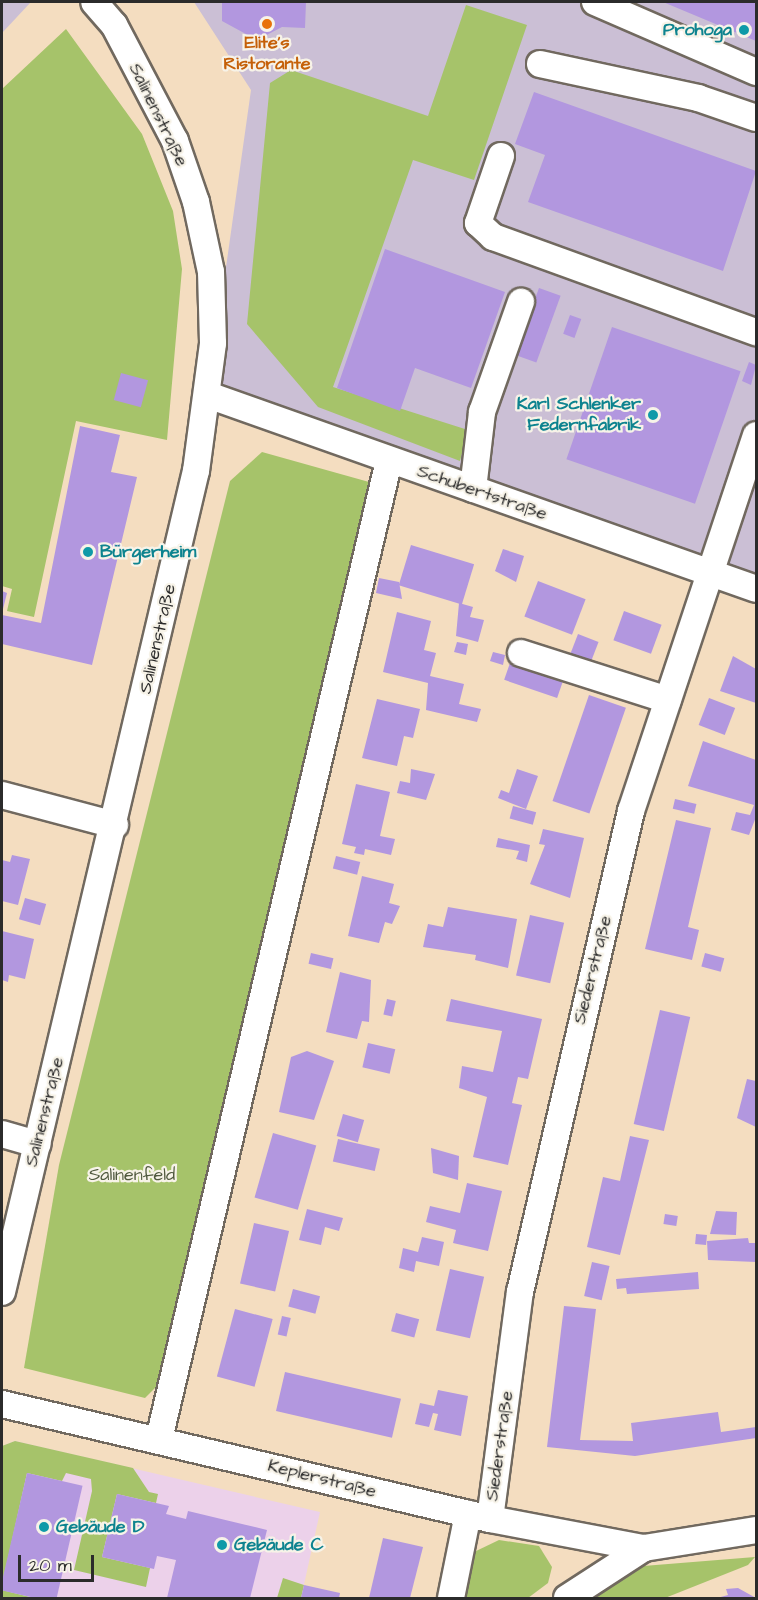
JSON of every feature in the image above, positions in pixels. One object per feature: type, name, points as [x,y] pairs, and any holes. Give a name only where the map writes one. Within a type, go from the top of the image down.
[{"type":"street","name":"Salinenstraße","points":[[2,1292],[115,825],[208,394],[212,272],[196,202],[175,141],[114,25],[94,2]]},
{"type":"street","points":[[595,2],[756,72]]},
{"type":"street","points":[[540,64],[698,98],[756,118]]},
{"type":"street","points":[[501,156],[478,224],[493,237],[756,332]]},
{"type":"street","points":[[473,489],[482,412],[521,302]]},
{"type":"street","name":"Schubertstraße","points":[[208,394],[389,461],[756,589]]},
{"type":"street","name":"Siederstraße","points":[[451,1599],[479,1516],[520,1292],[631,811],[756,435]]},
{"type":"street","points":[[159,1439],[389,461]]},
{"type":"street","points":[[521,653],[668,700]]},
{"type":"street","points":[[2,795],[115,825]]},
{"type":"street","points":[[2,1134],[38,1144]]},
{"type":"street","name":"Keplerstraße","points":[[2,1404],[159,1439],[479,1516],[644,1548]]},
{"type":"street","points":[[567,1599],[644,1548],[756,1530]]},
{"type":"shaded area","points":[[2,2],[31,2],[2,33]]},
{"type":"shaded area","points":[[194,2],[756,2],[756,589],[208,395],[251,90]]},
{"type":"shaded area","points":[[15,1441],[320,1512],[301,1598],[2,1598],[2,1446]]},
{"type":"green space","points":[[466,5],[527,25],[474,180],[413,160],[333,387],[468,430],[460,461],[318,407],[247,324],[270,83],[291,70],[428,116]]},
{"type":"green space","points":[[66,29],[142,134],[173,211],[182,269],[167,440],[76,421],[34,617],[7,611],[12,589],[2,586],[2,89]]},
{"type":"green space","name":"Salinenfeld","points":[[262,452],[369,482],[159,1384],[145,1398],[24,1368],[59,1165],[230,481]]},
{"type":"green space","points":[[15,1441],[133,1468],[149,1492],[158,1494],[156,1503],[117,1494],[102,1557],[150,1568],[146,1587],[74,1570],[92,1491],[91,1479],[66,1473],[62,1481],[27,1473],[2,1585],[2,1446]]},
{"type":"green space","points":[[499,1540],[539,1546],[552,1567],[548,1583],[528,1598],[464,1598],[474,1552]]},
{"type":"green space","points":[[755,1557],[748,1565],[665,1598],[597,1598],[603,1586],[631,1567]]},
{"type":"green space","points":[[283,1578],[304,1585],[301,1598],[277,1598]]},
{"type":"green space","points":[[2,1590],[30,1597],[30,1598],[2,1598]]},
{"type":"building","name":"Elite's Ristorante","points":[[222,2],[306,2],[305,28],[282,27],[257,40],[222,21]]},
{"type":"building","name":"Prohoga","points":[[663,2],[756,2],[756,41],[706,20]]},
{"type":"building","points":[[534,92],[756,171],[723,271],[528,202],[545,155],[515,144]]},
{"type":"building","points":[[385,249],[505,292],[471,388],[415,368],[400,411],[337,388]]},
{"type":"building","points":[[539,288],[561,296],[536,363],[515,355]]},
{"type":"building","points":[[570,315],[581,319],[574,338],[563,334]]},
{"type":"building","name":"Karl Schlenker Federnfabrik","points":[[612,327],[741,371],[695,504],[566,459]]},
{"type":"building","points":[[749,362],[756,365],[751,385],[742,381]]},
{"type":"building","points":[[121,373],[148,380],[141,407],[114,400]]},
{"type":"building","name":"Bürgerheim","points":[[80,426],[120,435],[111,472],[137,477],[92,665],[2,644],[2,615],[41,623]]},
{"type":"building","points":[[411,545],[474,564],[462,604],[399,585]]},
{"type":"building","points":[[503,549],[524,556],[516,582],[495,571]]},
{"type":"building","points":[[379,578],[399,582],[402,599],[376,593]]},
{"type":"building","points":[[538,581],[586,599],[572,635],[524,616]]},
{"type":"building","points":[[2,591],[7,593],[2,613]]},
{"type":"building","points":[[459,603],[473,607],[470,617],[484,620],[478,642],[456,636]]},
{"type":"building","points":[[624,611],[662,625],[651,654],[613,640]]},
{"type":"building","points":[[397,612],[431,621],[424,650],[436,653],[430,676],[464,684],[459,704],[481,709],[477,722],[426,710],[428,683],[383,672]]},
{"type":"building","points":[[578,634],[599,642],[591,662],[570,655]]},
{"type":"building","points":[[457,642],[468,644],[466,655],[454,652]]},
{"type":"building","points":[[493,652],[505,655],[503,665],[490,661]]},
{"type":"building","points":[[733,656],[756,669],[756,703],[720,691]]},
{"type":"building","points":[[511,660],[564,678],[557,698],[504,680]]},
{"type":"building","points":[[589,695],[626,708],[589,814],[553,801]]},
{"type":"building","points":[[709,698],[735,708],[725,735],[699,725]]},
{"type":"building","points":[[377,699],[420,709],[413,738],[404,736],[397,766],[362,758]]},
{"type":"building","points":[[703,741],[756,760],[756,817],[749,835],[731,830],[736,812],[750,815],[754,805],[688,786]]},
{"type":"building","points":[[411,769],[435,774],[426,800],[397,793],[400,781],[410,783]]},
{"type":"building","points":[[517,769],[538,776],[526,809],[498,798],[501,790],[509,793]]},
{"type":"building","points":[[356,784],[390,792],[380,836],[395,839],[391,855],[365,849],[364,855],[354,853],[356,847],[342,844]]},
{"type":"building","points":[[675,799],[696,804],[694,814],[673,809]]},
{"type":"building","points":[[513,806],[536,812],[533,825],[510,819]]},
{"type":"building","points":[[676,820],[711,828],[688,927],[699,930],[692,960],[645,949]]},
{"type":"building","points":[[543,829],[584,838],[570,898],[530,884],[545,845],[539,844]]},
{"type":"building","points":[[498,838],[530,845],[527,862],[516,859],[519,851],[496,847]]},
{"type":"building","points":[[12,855],[30,859],[18,905],[2,901],[2,860],[10,862]]},
{"type":"building","points":[[336,856],[360,862],[357,875],[333,869]]},
{"type":"building","points":[[362,876],[394,884],[389,903],[400,906],[392,924],[385,922],[379,943],[348,936]]},
{"type":"building","points":[[25,898],[46,904],[40,925],[19,919]]},
{"type":"building","points":[[448,907],[517,919],[508,968],[475,960],[476,955],[423,947],[428,924],[443,927]]},
{"type":"building","points":[[530,915],[564,923],[550,983],[516,975]]},
{"type":"building","points":[[2,931],[34,939],[25,979],[9,975],[8,982],[2,980]]},
{"type":"building","points":[[311,953],[333,958],[331,969],[309,964]]},
{"type":"building","points":[[705,953],[724,958],[721,972],[701,967]]},
{"type":"building","points":[[340,972],[371,980],[369,1022],[362,1021],[357,1039],[326,1032]]},
{"type":"building","points":[[387,999],[396,1001],[392,1017],[383,1015]]},
{"type":"building","points":[[451,999],[542,1019],[528,1079],[518,1077],[512,1103],[522,1105],[508,1165],[473,1157],[487,1097],[459,1088],[462,1066],[493,1072],[502,1031],[446,1021]]},
{"type":"building","points":[[660,1010],[690,1017],[664,1131],[634,1124]]},
{"type":"building","points":[[368,1043],[395,1049],[390,1074],[362,1067]]},
{"type":"building","points":[[307,1051],[334,1061],[314,1120],[279,1112],[291,1057]]},
{"type":"building","points":[[747,1079],[756,1081],[756,1127],[737,1118]]},
{"type":"building","points":[[343,1114],[364,1120],[358,1142],[337,1136]]},
{"type":"building","points":[[273,1133],[316,1145],[298,1210],[255,1197]]},
{"type":"building","points":[[630,1136],[649,1140],[620,1255],[587,1247],[603,1177],[620,1181]]},
{"type":"building","points":[[338,1139],[380,1149],[375,1171],[333,1161]]},
{"type":"building","points":[[431,1148],[459,1156],[458,1180],[433,1173]]},
{"type":"building","points":[[467,1183],[502,1191],[488,1251],[453,1243],[456,1230],[426,1222],[430,1206],[460,1213]]},
{"type":"building","points":[[307,1209],[343,1218],[339,1231],[325,1227],[321,1245],[299,1240]]},
{"type":"building","points":[[716,1211],[737,1212],[736,1235],[710,1234]]},
{"type":"building","points":[[665,1214],[678,1216],[676,1226],[663,1224]]},
{"type":"building","points":[[254,1223],[289,1231],[275,1292],[240,1283]]},
{"type":"building","points":[[696,1234],[707,1235],[706,1245],[695,1244]]},
{"type":"building","points":[[422,1237],[444,1242],[439,1266],[416,1261],[414,1272],[399,1268],[403,1248],[418,1252]]},
{"type":"building","points":[[748,1238],[749,1243],[756,1243],[756,1262],[708,1260],[707,1241]]},
{"type":"building","points":[[592,1262],[610,1266],[602,1300],[584,1296]]},
{"type":"building","points":[[450,1269],[484,1277],[470,1338],[436,1330]]},
{"type":"building","points":[[698,1272],[699,1289],[627,1294],[626,1288],[617,1289],[616,1279]]},
{"type":"building","points":[[293,1289],[320,1296],[315,1314],[288,1306]]},
{"type":"building","points":[[564,1306],[596,1309],[580,1440],[633,1441],[631,1423],[718,1412],[721,1432],[756,1427],[756,1438],[635,1456],[547,1447]]},
{"type":"building","points":[[235,1309],[273,1319],[255,1387],[217,1377]]},
{"type":"building","points":[[396,1313],[419,1319],[414,1338],[391,1331]]},
{"type":"building","points":[[282,1316],[291,1318],[286,1337],[278,1335]]},
{"type":"building","points":[[285,1372],[401,1399],[392,1438],[276,1411]]},
{"type":"building","points":[[438,1390],[468,1396],[461,1436],[434,1430],[438,1414],[433,1413],[429,1427],[415,1424],[420,1403],[434,1406]]},
{"type":"building","name":"Gebäude D","points":[[27,1473],[83,1486],[57,1598],[35,1598],[2,1590],[2,1581]]},
{"type":"building","points":[[117,1494],[169,1506],[166,1514],[186,1519],[188,1511],[267,1530],[250,1598],[167,1598],[176,1560],[157,1556],[154,1569],[102,1557]]},
{"type":"building","points":[[383,1538],[423,1547],[410,1598],[369,1598]]},
{"type":"building","points":[[304,1585],[340,1593],[339,1598],[301,1598]]},
{"type":"building","points":[[738,1588],[756,1598],[717,1598],[728,1595],[726,1589]]},
{"type":"place","name":"Elite's Ristorante","points":[[267,24]]},
{"type":"place","name":"Prohoga","points":[[744,30]]},
{"type":"place","name":"Karl Schlenker Federnfabrik","points":[[653,415]]},
{"type":"place","name":"Bürgerheim","points":[[88,552]]},
{"type":"place","name":"Gebäude D","points":[[44,1527]]},
{"type":"place","name":"Gebäude C","points":[[222,1545]]}]
